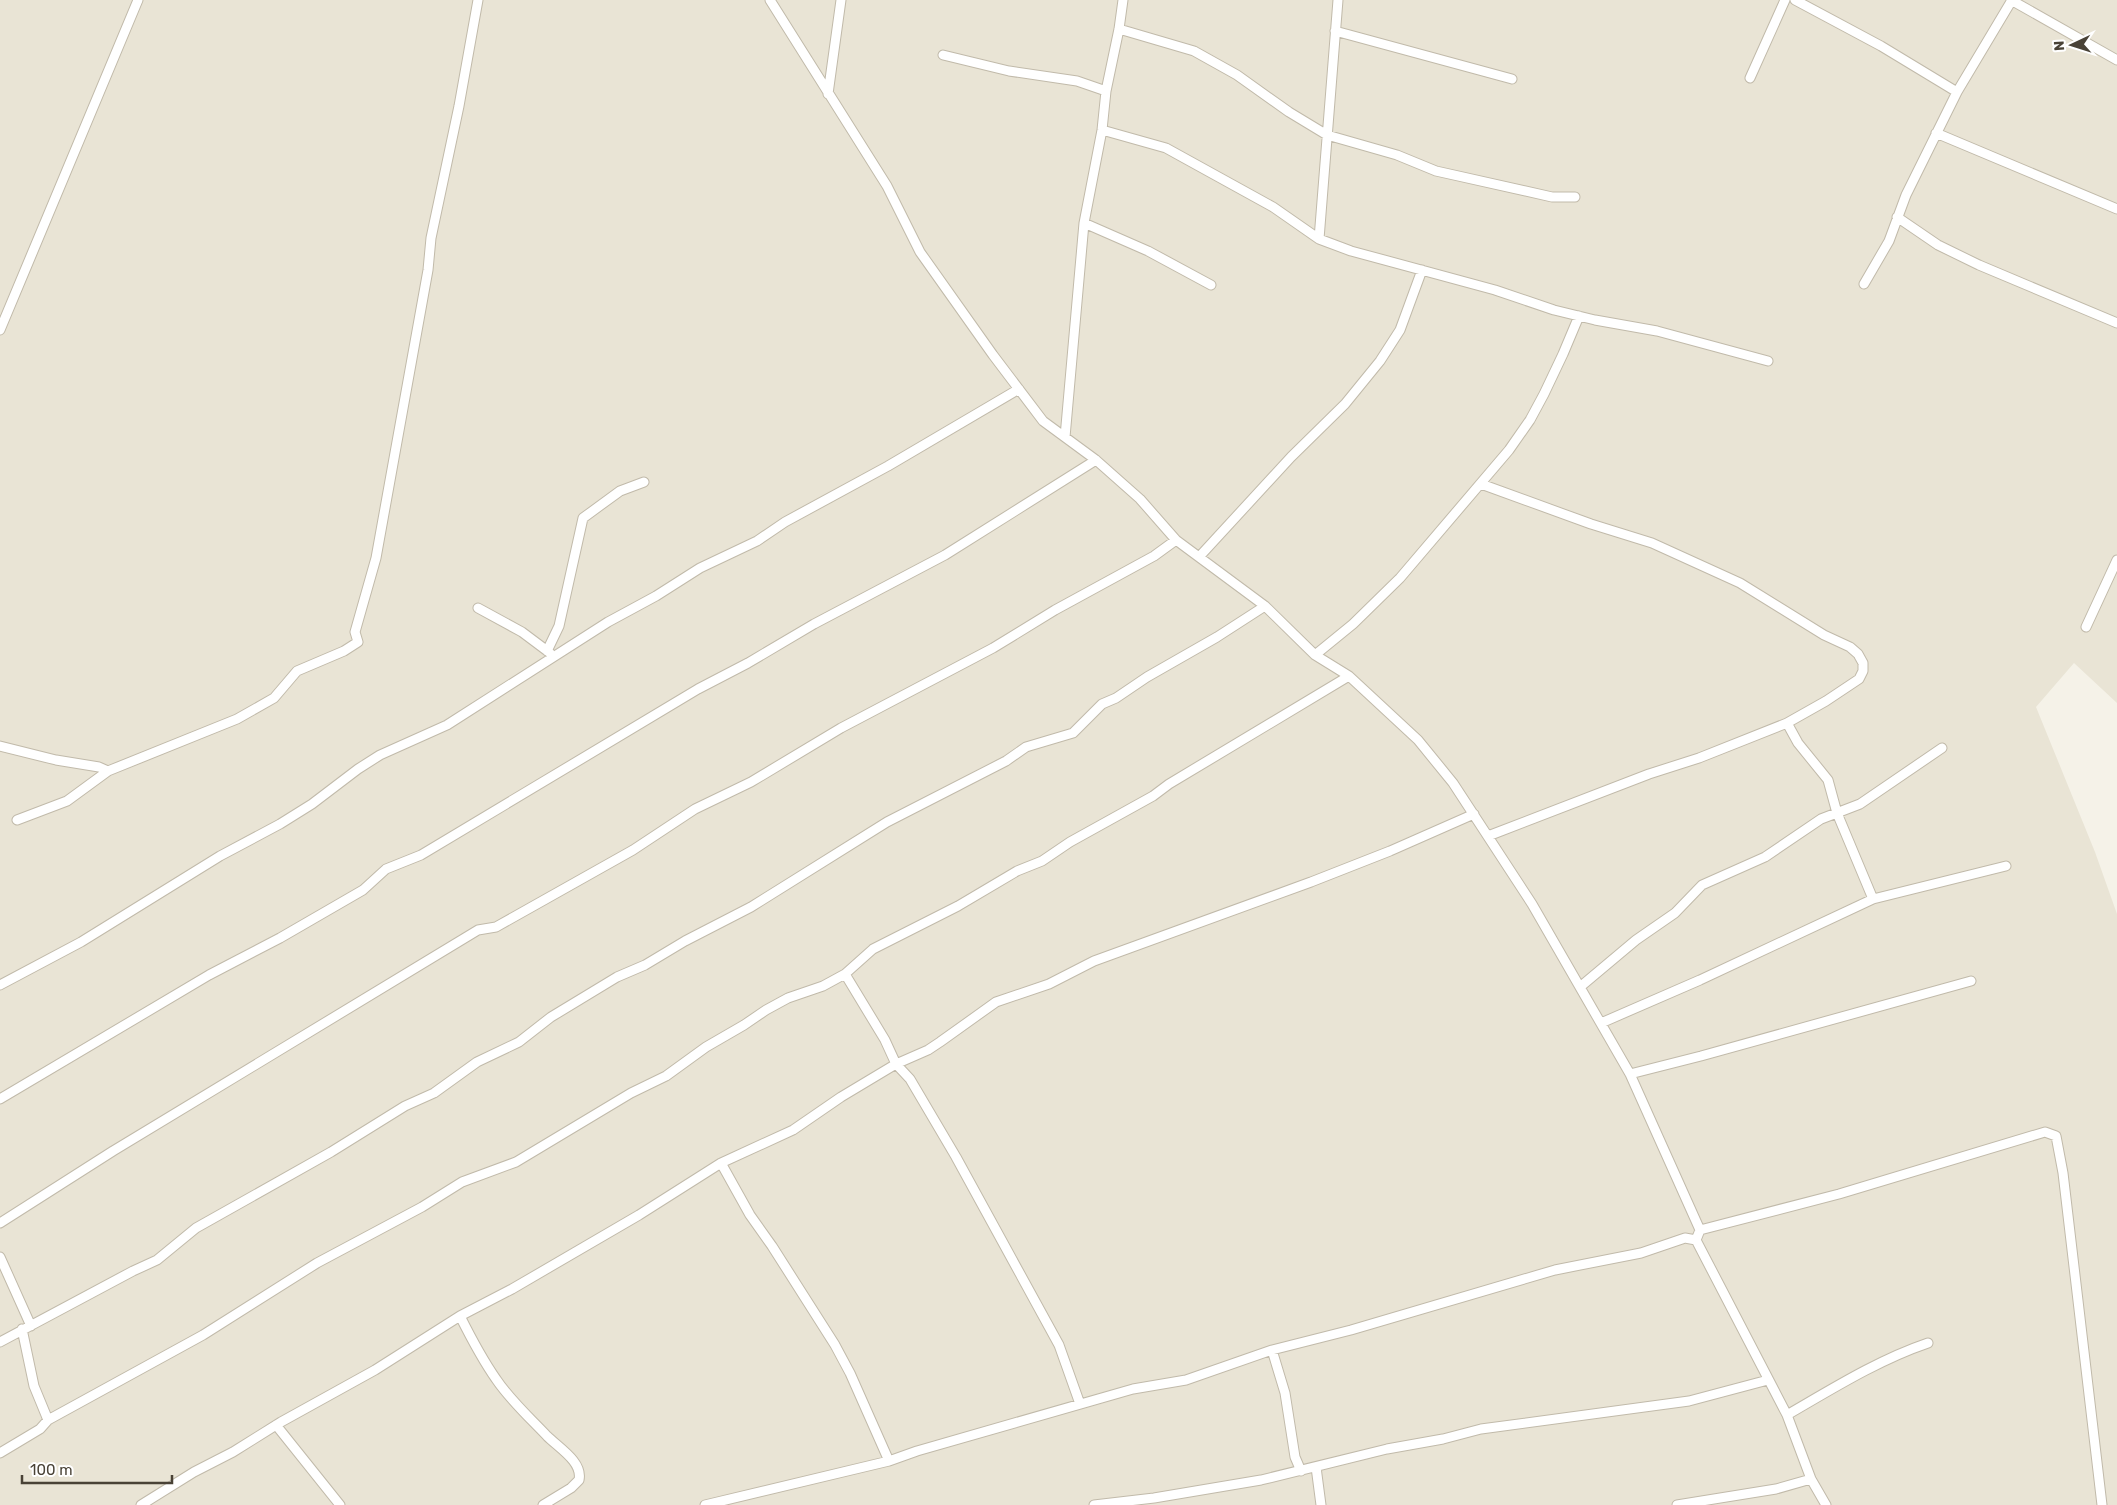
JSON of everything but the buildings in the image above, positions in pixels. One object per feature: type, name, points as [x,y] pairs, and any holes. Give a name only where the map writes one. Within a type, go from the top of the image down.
[{"type":"street","points":[[0,330],[138,0]]},
{"type":"street","points":[[17,820],[67,801],[108,771],[237,719],[274,698],[297,671],[344,651],[358,642],[355,632],[376,558],[428,270],[431,238],[459,106],[478,0]]},
{"type":"street","points":[[770,0],[887,186],[920,252],[983,342],[1043,421],[1096,460],[1140,498],[1176,540],[1266,606],[1316,655],[1349,676],[1418,740],[1453,783],[1532,904],[1630,1074],[1700,1230],[1696,1240],[1786,1415],[1811,1480],[1826,1505]]},
{"type":"street","points":[[828,94],[841,0]]},
{"type":"street","points":[[1065,437],[1084,224],[1102,130],[1106,91],[1123,0]]},
{"type":"street","points":[[1319,239],[1338,0]]},
{"type":"street","points":[[1750,78],[1785,0]]},
{"type":"street","points":[[1795,0],[1881,46],[1957,92]]},
{"type":"street","points":[[1864,284],[1889,240],[1897,217],[1957,92],[2012,0],[2117,60]]},
{"type":"street","points":[[1119,29],[1194,51],[1237,75],[1289,112],[1327,135],[1397,156],[1436,171],[1552,197],[1575,197]]},
{"type":"street","points":[[1335,31],[1512,79]]},
{"type":"street","points":[[943,55],[1009,71],[1077,81],[1106,91]]},
{"type":"street","points":[[1102,130],[1166,148],[1273,207],[1319,239],[1351,251],[1579,316],[1657,331],[1768,361]]},
{"type":"street","points":[[1936,133],[2117,209]]},
{"type":"street","points":[[1897,217],[1938,245],[1979,265],[2117,322]]},
{"type":"street","points":[[1084,224],[1148,251],[1211,285]]},
{"type":"street","points":[[1199,557],[1285,463],[1345,404],[1380,361],[1400,330],[1422,270]]},
{"type":"street","points":[[1316,655],[1353,624],[1400,578],[1481,484],[1530,420],[1563,354],[1579,316]]},
{"type":"street","points":[[0,985],[81,942],[220,856],[280,824],[326,795],[358,769],[380,755],[447,725],[551,653],[656,596],[700,568],[758,541],[785,522],[897,461],[1019,389]]},
{"type":"street","points":[[0,1099],[209,976],[280,938],[362,890],[386,869],[421,855],[698,689],[748,663],[814,624],[945,555],[1096,460]]},
{"type":"street","points":[[551,653],[559,626],[583,518],[620,491],[644,482]]},
{"type":"street","points":[[1481,484],[1591,524],[1652,543],[1740,583],[1824,635],[1850,647],[1858,654],[1863,663],[1863,671],[1859,679],[1826,701],[1786,723],[1698,758],[1649,774],[1488,836]]},
{"type":"street","points":[[0,1222],[113,1151],[478,930],[496,926],[633,850],[695,809],[751,782],[841,728],[993,648],[1055,610],[1154,556],[1176,540]]},
{"type":"street","points":[[2086,627],[2117,560]]},
{"type":"street","points":[[0,1342],[157,1260],[196,1228],[331,1152],[405,1106],[434,1093],[477,1062],[519,1042],[551,1017],[617,977],[645,965],[685,941],[751,907],[887,822],[1006,761],[1026,747],[1073,732],[1102,704],[1116,698],[1147,677],[1217,637],[1266,606]]},
{"type":"street","points":[[478,608],[522,632],[551,653]]},
{"type":"street","points":[[0,1453],[40,1429],[48,1420],[203,1335],[317,1263],[422,1207],[462,1182],[516,1162],[631,1093],[666,1076],[706,1047],[766,1010],[788,998],[824,986],[845,974],[874,949],[958,906],[1016,871],[1042,861],[1070,842],[1152,796],[1349,676]]},
{"type":"street","points":[[1786,723],[1798,743],[1828,780],[1837,813],[1873,899]]},
{"type":"street","points":[[0,746],[56,760],[99,767],[108,771]]},
{"type":"street","points":[[1580,987],[1636,940],[1675,913],[1702,885],[1765,857],[1813,824],[1860,804],[1942,748]]},
{"type":"street","points":[[141,1505],[194,1472],[233,1452],[276,1425],[375,1370],[460,1316],[548,1268],[721,1164],[793,1130],[841,1097],[896,1064],[940,1042],[996,1002],[1049,984],[1094,961],[1390,851],[1474,814]]},
{"type":"street","points":[[1601,1023],[1700,980],[1873,899],[2006,866]]},
{"type":"street","points":[[845,974],[885,1040],[896,1064],[910,1079],[956,1157],[1059,1345],[1080,1404]]},
{"type":"street","points":[[1630,1074],[1971,980]]},
{"type":"street","points":[[1700,1230],[1839,1194],[2045,1132],[2056,1136],[2063,1173],[2102,1505]]},
{"type":"street","points":[[721,1164],[750,1215],[835,1345],[850,1373],[889,1462]]},
{"type":"street","points":[[705,1505],[889,1462],[900,1456],[1133,1389],[1186,1380],[1272,1350],[1351,1330],[1555,1270],[1642,1253],[1684,1238],[1696,1240]]},
{"type":"street","points":[[0,1257],[26,1327],[34,1386],[48,1420]]},
{"type":"street","points":[[460,1316],[482,1359],[497,1381],[548,1438],[576,1464],[580,1471],[579,1480],[575,1484],[543,1505]]},
{"type":"street","points":[[1786,1415],[1881,1362],[1928,1343]]},
{"type":"street","points":[[1272,1350],[1285,1393],[1295,1457],[1301,1471]]},
{"type":"street","points":[[1094,1505],[1154,1498],[1261,1480],[1388,1449],[1443,1439],[1481,1429],[1689,1401],[1768,1380]]},
{"type":"street","points":[[276,1425],[340,1505]]},
{"type":"street","points":[[1316,1467],[1321,1505]]},
{"type":"street","points":[[1677,1505],[1776,1489],[1811,1480]]},
{"type":"shaded area","points":[[0,0],[2117,0],[2117,703],[2074,663],[2036,707],[2095,852],[2117,914],[2117,1505],[0,1505]]}]
